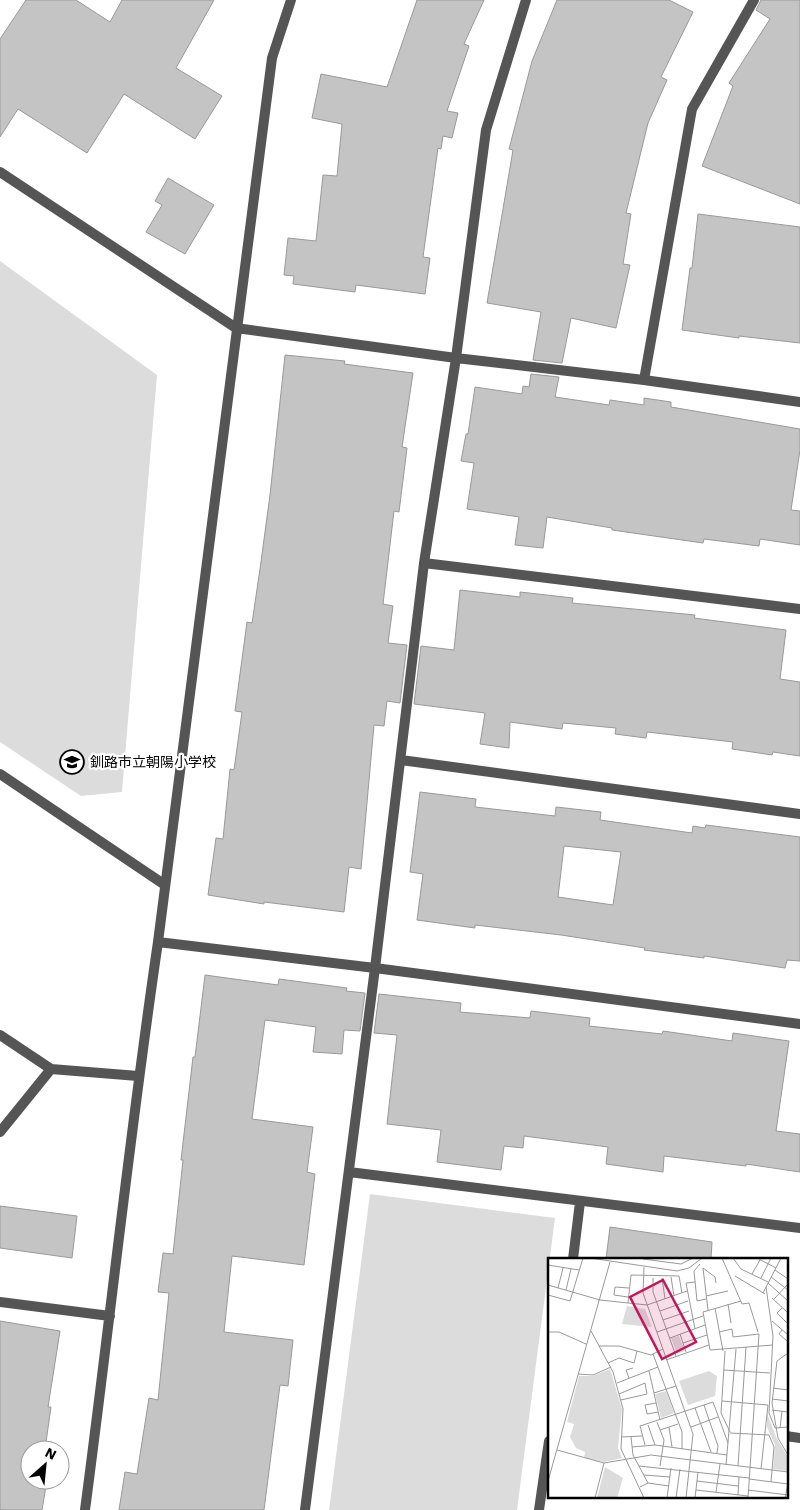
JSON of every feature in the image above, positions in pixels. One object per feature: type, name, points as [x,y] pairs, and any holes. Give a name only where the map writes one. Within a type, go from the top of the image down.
[{"type":"street","points":[[85,1510],[138,1076],[158,942],[272,58],[291,0]]},
{"type":"street","points":[[305,1510],[375,968],[424,563],[456,358],[486,130],[526,0]]},
{"type":"street","points":[[644,380],[692,109],[754,0]]},
{"type":"street","points":[[0,172],[236,328],[456,358],[644,380],[800,402]]},
{"type":"street","points":[[424,563],[800,609]]},
{"type":"street","points":[[401,760],[800,814]]},
{"type":"street","points":[[0,774],[165,886]]},
{"type":"street","points":[[158,942],[375,968],[800,1024]]},
{"type":"street","points":[[0,1035],[51,1069],[138,1076]]},
{"type":"street","points":[[0,1132],[51,1069]]},
{"type":"street","points":[[349,1172],[800,1228]]},
{"type":"street","points":[[573,1258],[580,1202]]},
{"type":"street","points":[[0,1302],[110,1316]]},
{"type":"street","points":[[539,1510],[548,1447]]},
{"type":"shaded area","points":[[0,261],[157,375],[122,792],[81,796],[0,742]]},
{"type":"shaded area","points":[[370,1194],[555,1218],[550,1258],[548,1258],[548,1272],[517,1510],[329,1510]]},
{"type":"building","points":[[26,0],[76,0],[110,22],[122,0],[214,0],[176,68],[222,96],[195,139],[124,94],[87,153],[18,109],[0,137],[0,39]]},
{"type":"building","points":[[417,0],[484,0],[464,44],[469,46],[447,111],[458,113],[452,138],[443,136],[441,149],[438,148],[423,257],[430,258],[425,294],[356,285],[355,292],[293,284],[294,276],[284,275],[288,238],[316,241],[323,175],[337,176],[342,124],[312,118],[321,74],[387,87]]},
{"type":"building","points":[[557,0],[669,0],[693,12],[661,77],[667,80],[648,123],[626,213],[631,214],[623,264],[630,265],[616,328],[571,318],[562,363],[533,360],[541,312],[487,303],[513,150],[509,149],[532,61]]},
{"type":"building","points":[[761,0],[800,0],[800,204],[702,166],[733,86],[729,83],[770,19],[756,10]]},
{"type":"building","points":[[168,178],[214,205],[185,254],[146,232],[162,205],[155,201]]},
{"type":"building","points":[[698,214],[800,227],[800,343],[739,336],[739,338],[682,330]]},
{"type":"building","points":[[285,355],[345,361],[344,364],[413,373],[402,447],[407,448],[399,512],[394,511],[383,604],[393,606],[388,643],[407,645],[400,703],[387,701],[384,726],[374,725],[361,869],[349,867],[344,912],[264,902],[264,904],[208,895],[216,838],[223,839],[230,769],[234,770],[242,712],[235,711],[247,622],[252,623],[260,569]]},
{"type":"building","points":[[531,374],[559,377],[555,397],[609,405],[610,400],[644,405],[644,398],[671,402],[671,407],[800,429],[800,450],[791,510],[800,511],[800,545],[760,539],[759,546],[704,539],[703,543],[612,530],[612,528],[547,517],[543,548],[515,545],[519,517],[467,509],[474,463],[461,461],[466,434],[468,434],[475,387],[522,394],[523,386],[529,387]]},
{"type":"building","points":[[460,590],[520,597],[520,592],[573,598],[572,603],[695,615],[694,618],[786,630],[780,679],[800,682],[800,756],[773,752],[772,755],[732,749],[733,742],[647,732],[646,738],[615,734],[616,728],[563,723],[562,729],[510,722],[509,748],[480,744],[485,713],[414,704],[421,646],[454,650]]},
{"type":"building","points":[[420,792],[476,799],[475,807],[555,816],[556,807],[601,812],[600,820],[692,833],[693,826],[705,828],[706,825],[800,837],[800,961],[787,960],[785,968],[704,956],[704,958],[644,950],[645,948],[561,935],[475,925],[475,928],[417,920],[423,874],[410,872]],"holes":[[[564,846],[621,852],[613,905],[558,897]]]},
{"type":"building","points":[[205,975],[278,985],[279,979],[347,988],[346,991],[365,993],[360,1031],[344,1030],[342,1054],[313,1052],[316,1027],[265,1020],[252,1119],[313,1127],[307,1172],[315,1174],[304,1265],[232,1256],[224,1332],[293,1340],[288,1386],[280,1385],[264,1510],[119,1510],[125,1472],[137,1474],[149,1398],[158,1400],[169,1293],[158,1292],[163,1253],[173,1254],[183,1160],[181,1160]]},
{"type":"building","points":[[379,994],[461,1003],[460,1012],[530,1018],[531,1011],[590,1018],[589,1026],[662,1034],[663,1031],[732,1041],[733,1033],[789,1041],[776,1131],[800,1134],[800,1172],[746,1164],[746,1166],[664,1156],[663,1172],[606,1164],[608,1147],[524,1136],[523,1148],[504,1146],[501,1170],[437,1162],[441,1130],[387,1124],[397,1035],[374,1033]]},
{"type":"building","points":[[0,1206],[77,1216],[72,1258],[0,1248]]},
{"type":"building","points":[[610,1227],[712,1242],[711,1258],[606,1258]]},
{"type":"building","points":[[0,1321],[60,1331],[48,1407],[51,1407],[46,1440],[20,1440],[20,1490],[45,1490],[42,1510],[0,1510]]},
{"type":"place","name":"釧路市立朝陽小学校","points":[[72,762]]}]
